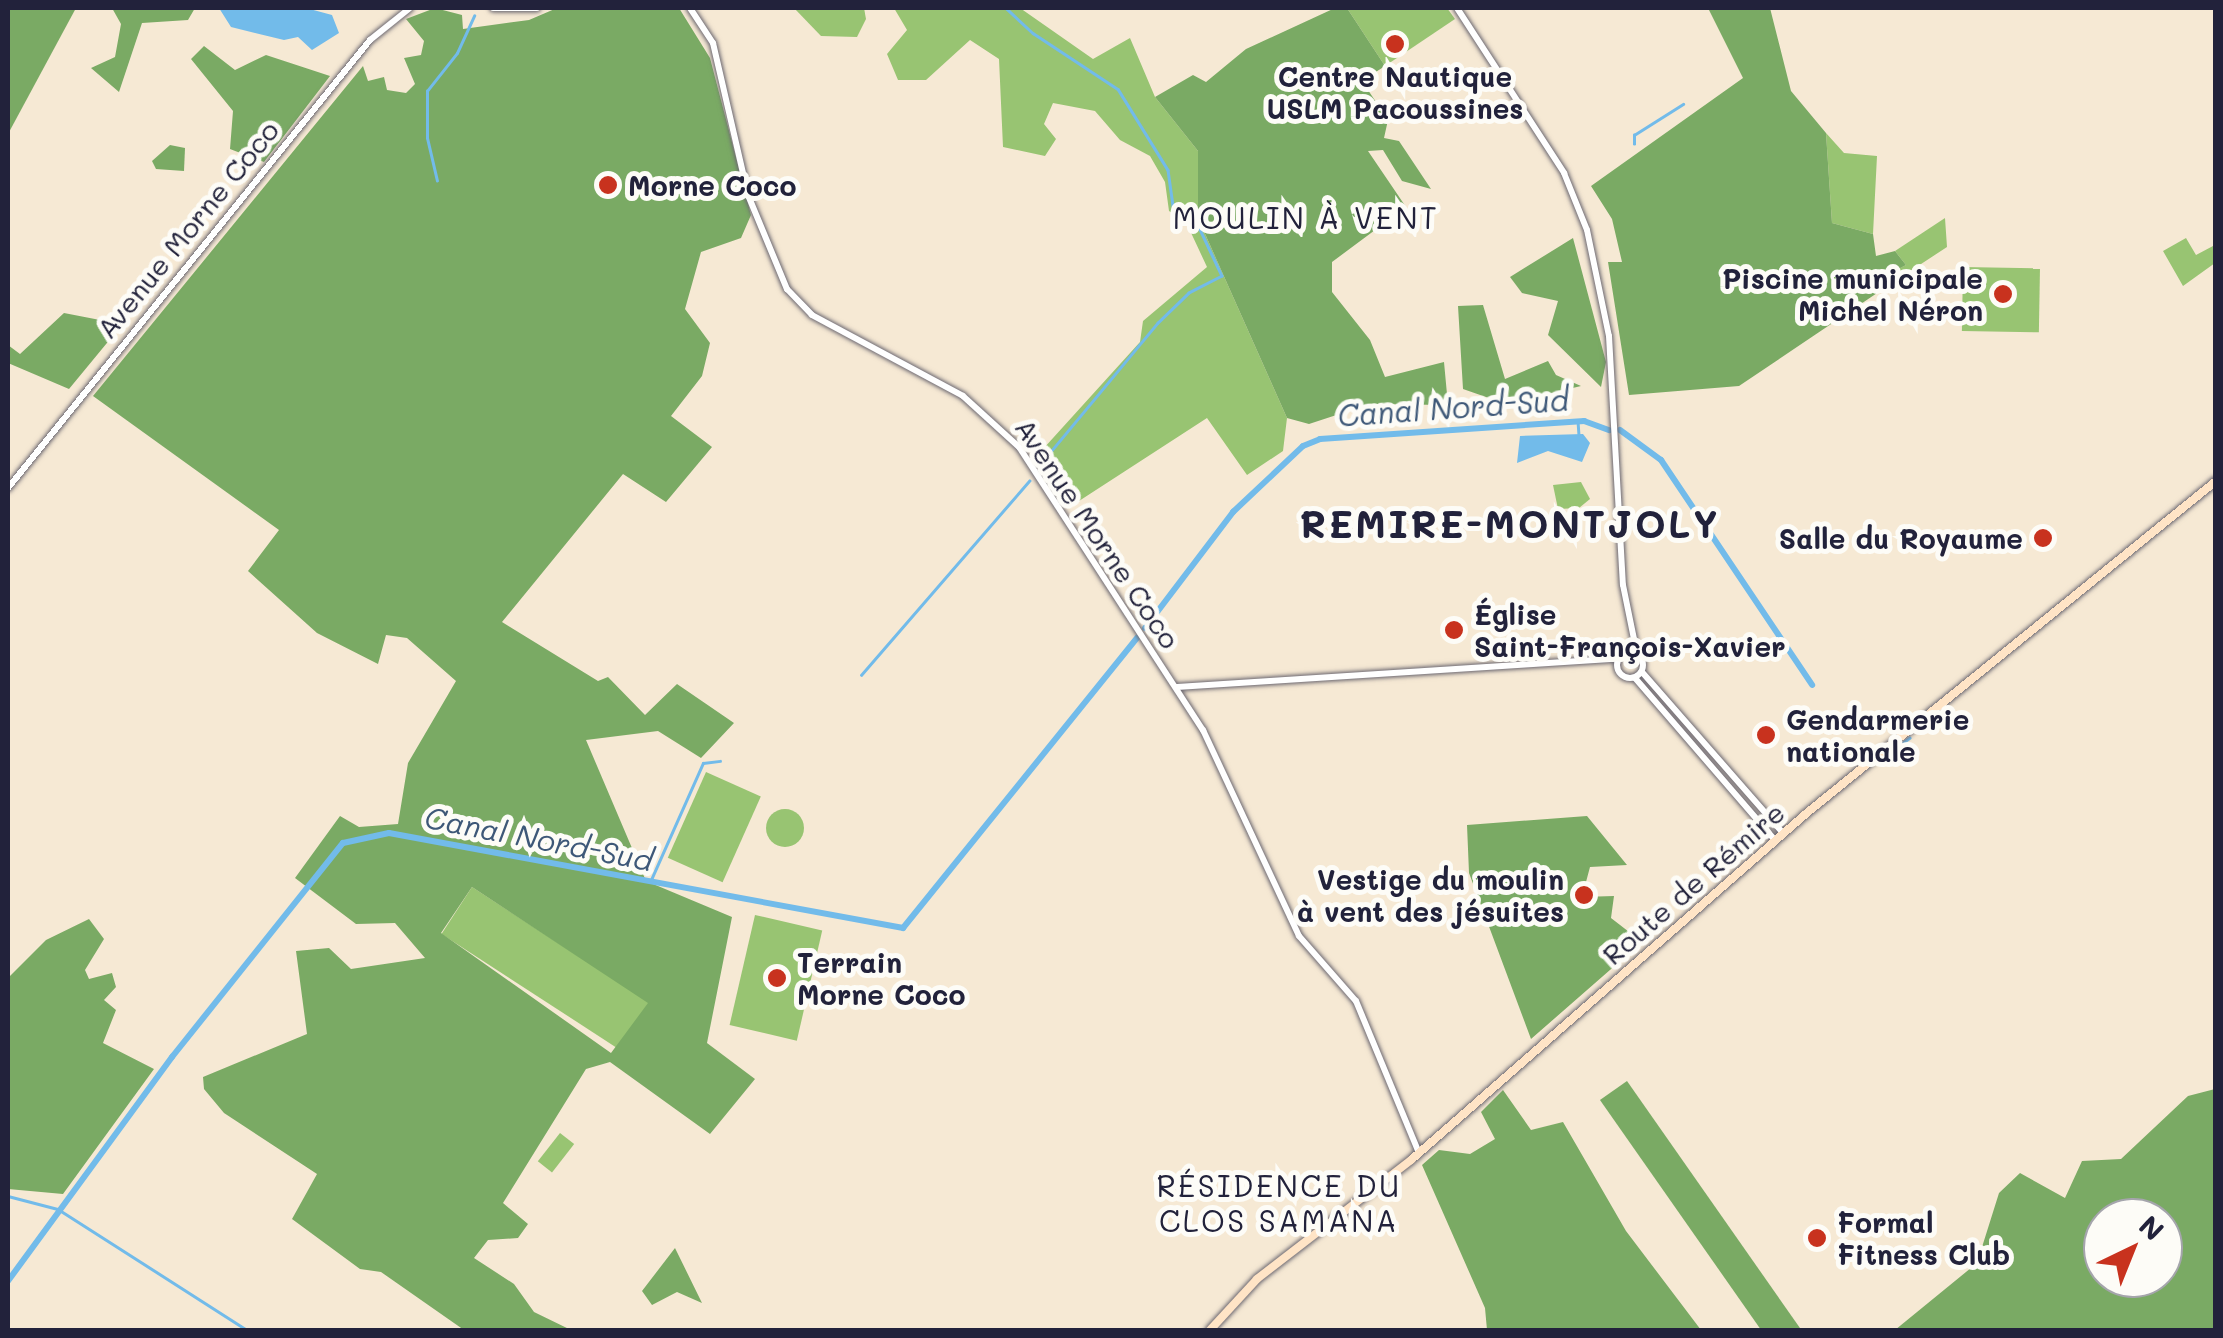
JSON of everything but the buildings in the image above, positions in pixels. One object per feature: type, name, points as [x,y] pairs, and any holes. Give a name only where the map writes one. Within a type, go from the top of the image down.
[{"type":"main road","name":"Route de Rémire","points":[[1210,1330],[1257,1279],[1418,1153],[1783,833],[2216,480]]},
{"type":"street","name":"Avenue Morne Coco","points":[[8,488],[370,40],[410,8]]},
{"type":"street","points":[[493,8],[537,8]]},
{"type":"street","name":"Avenue Morne Coco","points":[[690,8],[713,43],[748,195],[787,290],[812,315],[963,396],[1009,435],[1203,730],[1299,936],[1356,1001],[1418,1153]]},
{"type":"street","points":[[1457,8],[1559,167],[1590,241],[1609,336],[1628,626],[1639,675],[1775,840]]},
{"type":"street","points":[[1619,672],[1628,626]]},
{"type":"street","points":[[1176,687],[1594,663],[1637,654]]},
{"type":"street","points":[[1594,663],[1639,675],[1783,833]]},
{"type":"green space","points":[[8,8],[76,8],[8,134]]},
{"type":"green space","points":[[112,8],[195,8],[188,20],[142,23],[119,92],[91,68],[115,57],[121,24]]},
{"type":"green space","points":[[435,8],[462,15],[463,29],[529,20],[557,8],[679,8],[710,58],[751,215],[741,238],[701,252],[685,309],[710,343],[702,376],[671,416],[712,447],[666,502],[623,474],[502,622],[598,681],[608,677],[645,715],[677,684],[734,723],[701,758],[658,731],[586,740],[646,881],[732,917],[707,1043],[755,1079],[710,1134],[610,1062],[586,1069],[503,1203],[528,1224],[518,1238],[488,1240],[474,1258],[514,1284],[534,1312],[571,1330],[464,1330],[381,1272],[360,1269],[292,1219],[317,1174],[224,1113],[204,1089],[203,1077],[307,1034],[296,951],[329,948],[351,969],[425,958],[395,923],[356,924],[295,878],[340,816],[359,827],[398,824],[408,763],[456,681],[407,638],[386,635],[378,664],[317,633],[248,571],[279,530],[93,396],[363,66],[368,81],[384,77],[387,90],[406,93],[415,84],[404,58],[421,55],[424,41],[406,19]],"holes":[[[472,887],[648,1003],[611,1053],[441,933]]]},
{"type":"green space","points":[[794,8],[864,8],[866,19],[857,37],[821,36]]},
{"type":"green space","points":[[894,8],[1020,8],[1093,59],[1130,38],[1155,97],[1198,151],[1198,218],[1287,418],[1283,451],[1247,475],[1207,418],[1079,501],[1064,500],[1034,459],[1140,342],[1143,321],[1207,267],[1186,222],[1169,211],[1165,182],[1150,156],[1120,140],[1095,111],[1053,103],[1044,124],[1056,139],[1045,156],[1003,147],[999,59],[970,40],[926,80],[898,80],[887,54],[907,30]]},
{"type":"green space","points":[[1335,8],[1347,8],[1385,66],[1362,81],[1388,120],[1384,138],[1399,141],[1431,189],[1402,181],[1383,150],[1368,151],[1406,207],[1332,262],[1332,292],[1370,340],[1385,377],[1444,362],[1448,405],[1370,404],[1309,424],[1287,418],[1198,218],[1198,151],[1155,97],[1193,75],[1206,82],[1246,49]]},
{"type":"green space","name":"Centre Nautique USLM Pacoussines","points":[[1347,8],[1447,8],[1455,19],[1385,66]]},
{"type":"green space","points":[[1708,8],[1770,8],[1791,91],[1826,133],[1832,223],[1873,234],[1876,256],[1895,251],[1906,265],[1887,275],[1889,285],[1739,386],[1629,395],[1608,262],[1622,262],[1612,219],[1591,186],[1743,78]]},
{"type":"green space","points":[[204,46],[235,70],[266,55],[330,76],[264,162],[230,149],[233,111],[191,59]]},
{"type":"green space","points":[[1826,133],[1844,153],[1877,156],[1873,234],[1832,223]]},
{"type":"green space","points":[[170,145],[185,148],[184,171],[156,169],[152,161]]},
{"type":"green space","points":[[1945,218],[1947,247],[1889,285],[1886,275],[1906,265],[1895,251]]},
{"type":"green space","points":[[1573,238],[1606,362],[1601,387],[1548,335],[1558,301],[1522,293],[1510,277]]},
{"type":"green space","points":[[2186,238],[2196,255],[2213,246],[2215,263],[2183,286],[2163,251]]},
{"type":"green space","name":"Piscine municipale Michel Néron","points":[[1963,267],[2040,268],[2039,332],[1962,331]]},
{"type":"green space","points":[[1483,305],[1505,379],[1548,361],[1556,375],[1581,386],[1506,404],[1463,389],[1458,306]]},
{"type":"green space","points":[[64,313],[100,320],[116,332],[69,389],[8,363],[8,345],[20,354]]},
{"type":"green space","points":[[1581,482],[1590,499],[1579,508],[1558,509],[1553,485]]},
{"type":"green space","points":[[706,772],[761,796],[723,882],[668,858]]},
{"type":"green space","points":[[785,809],[798,815],[804,828],[798,841],[785,847],[772,841],[766,828],[772,815]]},
{"type":"green space","points":[[1587,816],[1627,865],[1590,867],[1582,897],[1614,896],[1611,918],[1642,942],[1531,1039],[1469,873],[1467,825]]},
{"type":"green space","points":[[472,887],[650,1002],[619,1049],[442,934]]},
{"type":"green space","name":"Terrain Morne Coco","points":[[755,915],[822,931],[797,1041],[730,1025]]},
{"type":"green space","points":[[89,919],[104,939],[85,970],[89,979],[112,973],[116,987],[104,1000],[116,1010],[103,1043],[154,1069],[63,1194],[8,1189],[8,978],[46,940]]},
{"type":"green space","points":[[1627,1081],[1801,1330],[1761,1330],[1600,1100]]},
{"type":"green space","points":[[2215,1089],[2215,1330],[1895,1330],[1977,1263],[1999,1193],[2020,1173],[2065,1198],[2082,1161],[2121,1159],[2188,1096]]},
{"type":"green space","points":[[1503,1090],[1531,1130],[1563,1122],[1626,1231],[1701,1330],[1487,1330],[1485,1308],[1422,1165],[1439,1150],[1470,1154],[1495,1139],[1481,1112]]},
{"type":"green space","points":[[560,1133],[574,1144],[552,1172],[538,1161]]},
{"type":"green space","points":[[675,1248],[702,1303],[677,1292],[652,1305],[642,1291]]},
{"type":"water","points":[[219,8],[306,8],[332,15],[339,33],[312,50],[298,37],[284,40],[231,27]]},
{"type":"water","points":[[1583,434],[1590,443],[1582,462],[1548,451],[1517,463],[1520,436]]},
{"type":"waterway","points":[[1006,8],[1033,33],[1118,89],[1168,170],[1173,206],[1198,225],[1222,276],[1189,293],[1158,323],[1045,459]]},
{"type":"waterway","points":[[437,181],[427,138],[427,91],[457,53],[474,16]]},
{"type":"waterway","points":[[1634,144],[1634,135],[1683,104]]},
{"type":"waterway","points":[[1578,421],[1579,434]]},
{"type":"waterway","name":"Canal Nord-Sud","points":[[1145,628],[1233,512],[1303,446],[1320,439],[1584,421],[1609,430]]},
{"type":"waterway","name":"Canal Nord-Sud","points":[[1620,430],[1661,460],[1812,685]]},
{"type":"waterway","points":[[861,675],[1029,481]]},
{"type":"waterway","name":"Canal Nord-Sud","points":[[8,1281],[172,1057],[343,843],[389,833],[903,928],[1137,638]]},
{"type":"waterway","points":[[1890,752],[1909,738]]},
{"type":"waterway","points":[[650,882],[703,763],[720,761]]},
{"type":"waterway","points":[[8,1196],[58,1209],[247,1330]]},
{"type":"place","name":"Centre Nautique USLM Pacoussines","points":[[1395,44]]},
{"type":"place","name":"Morne Coco","points":[[608,185]]},
{"type":"place","name":"Piscine municipale Michel Néron","points":[[2003,294]]},
{"type":"place","name":"Salle du Royaume","points":[[2043,538]]},
{"type":"place","name":"Église Saint-François-Xavier","points":[[1454,630]]},
{"type":"place","name":"Gendarmerie nationale","points":[[1766,735]]},
{"type":"place","name":"Vestige du moulin à vent des jésuites","points":[[1584,895]]},
{"type":"place","name":"Terrain Morne Coco","points":[[777,978]]},
{"type":"place","name":"Formal Fitness Club","points":[[1817,1238]]},
{"type":"district","name":"MOULIN À VENT","points":[[1306,217]]},
{"type":"district","name":"REMIRE-MONTJOLY","points":[[1510,524]]},
{"type":"district","name":"RÉSIDENCE DU CLOS SAMANA","points":[[1279,1202]]}]
